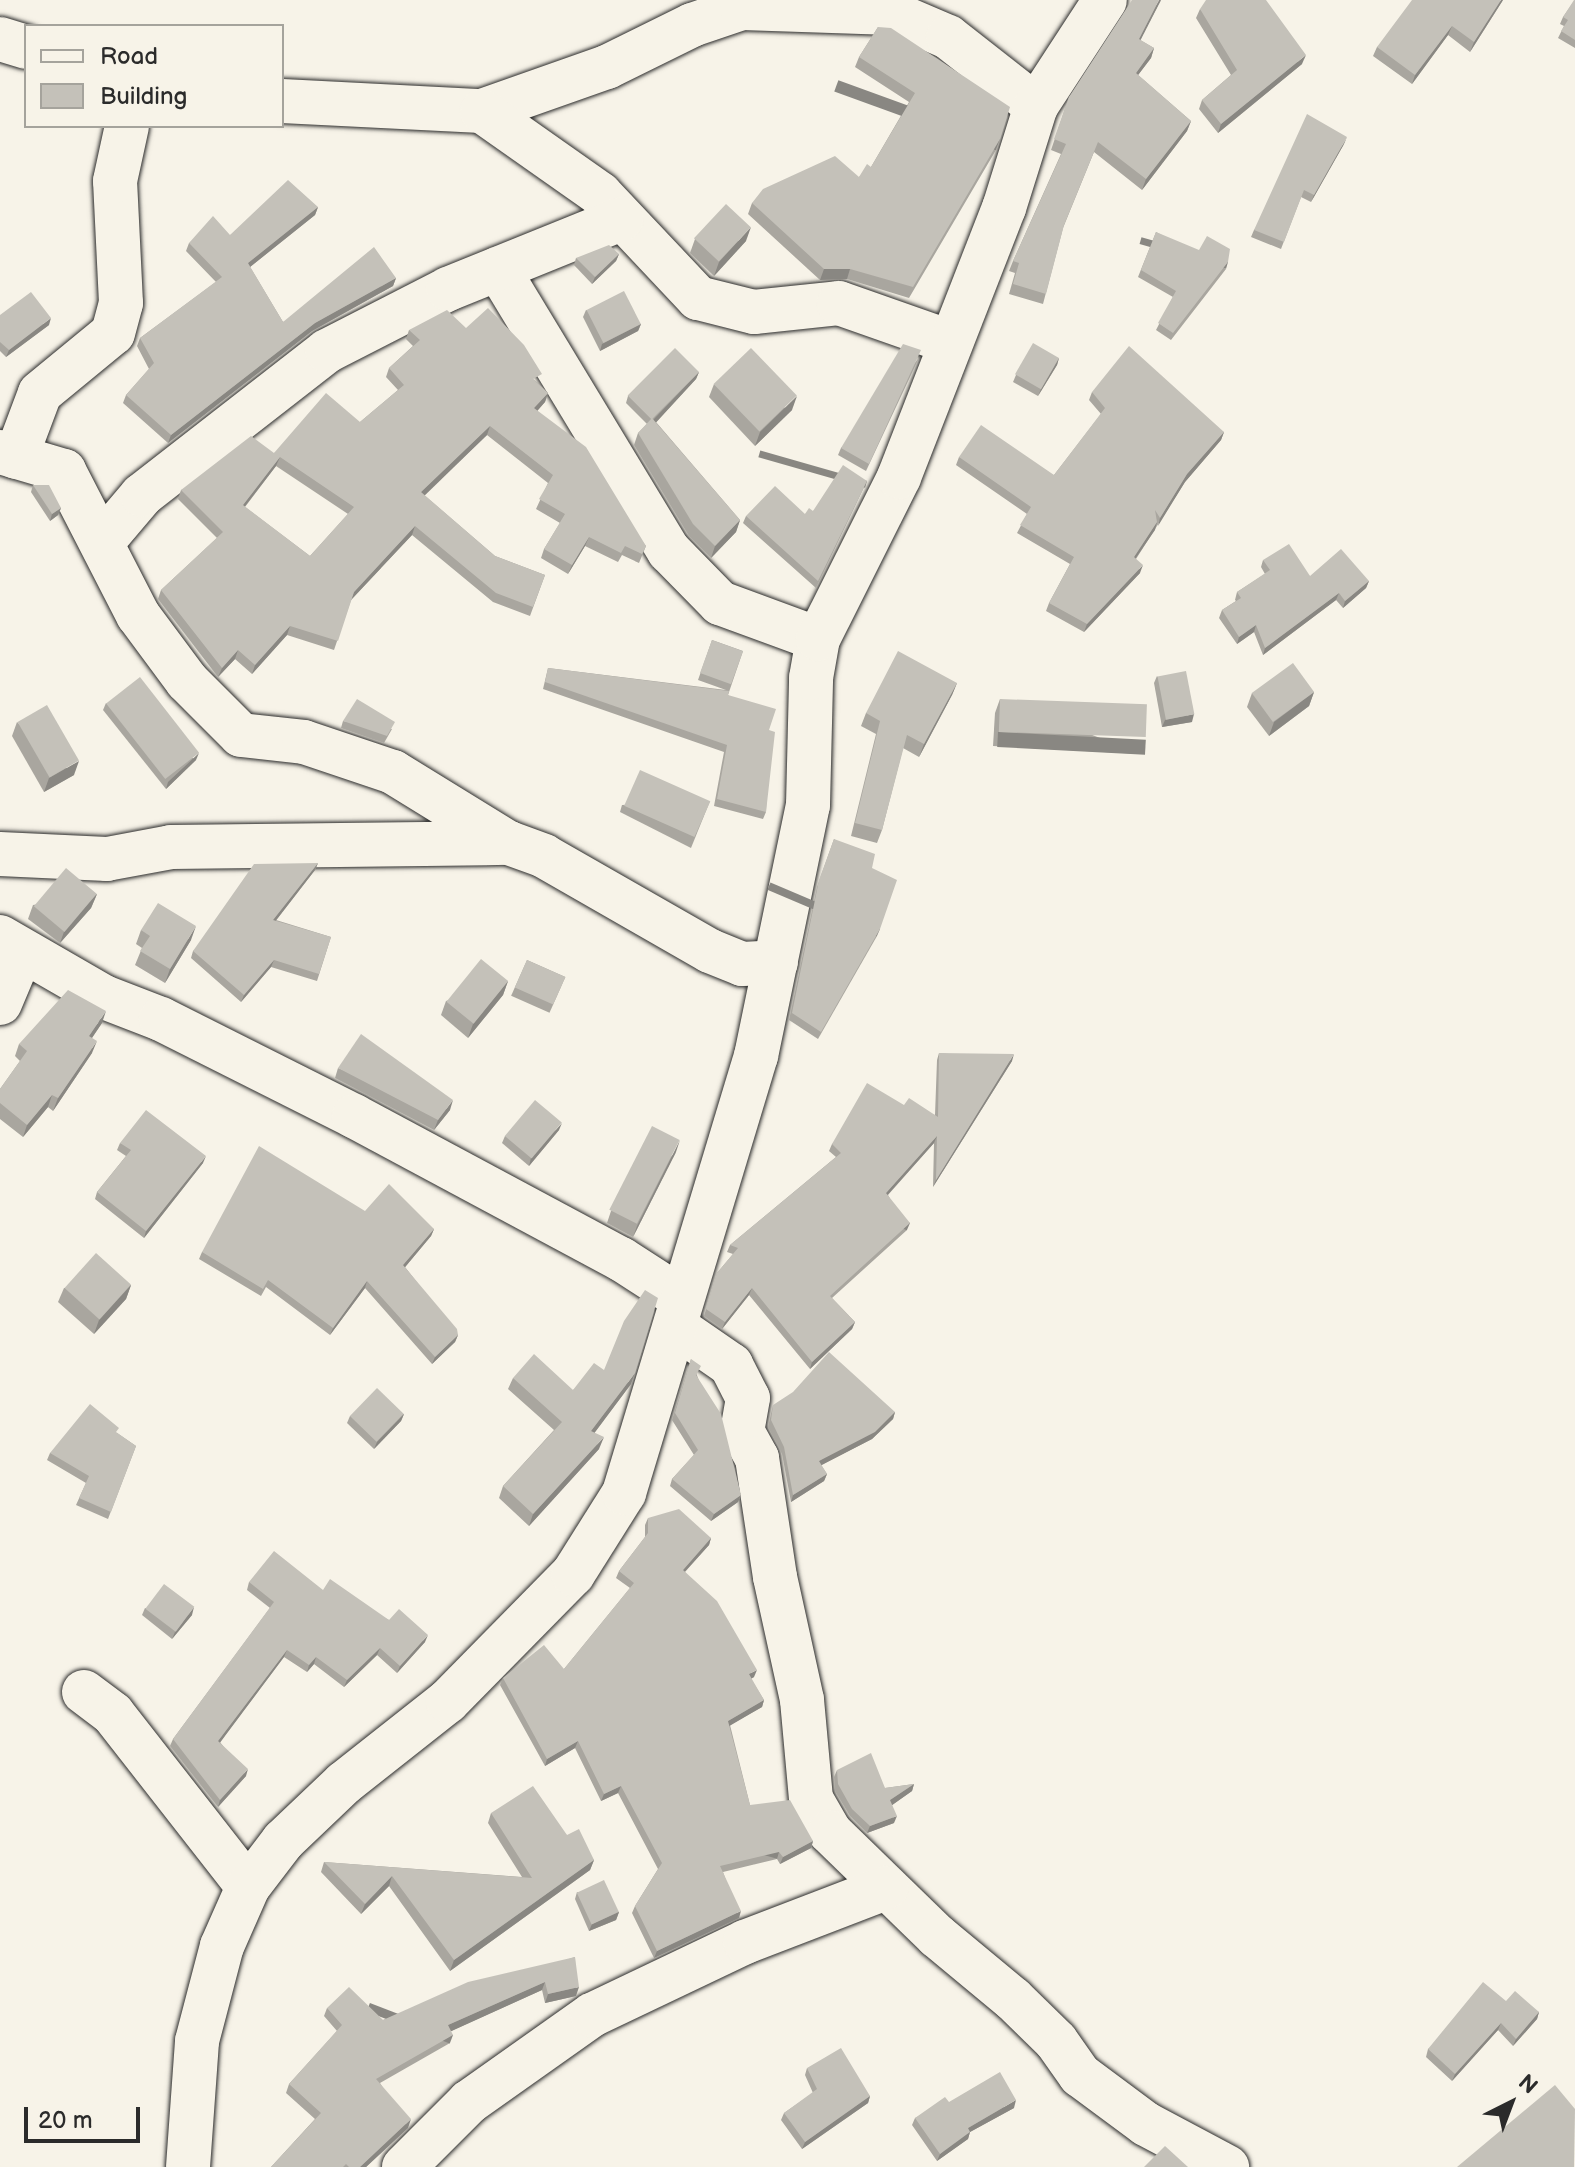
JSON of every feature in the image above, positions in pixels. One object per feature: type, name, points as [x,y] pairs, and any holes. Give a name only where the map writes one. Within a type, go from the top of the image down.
[{"type":"street","points":[[188,2167],[197,2041],[222,1946],[248,1887],[283,1841],[344,1783],[448,1701],[573,1574],[624,1493],[726,1165],[776,962],[808,805],[811,678],[818,639],[899,477],[1004,208],[1036,106],[1105,0]]},
{"type":"street","points":[[284,101],[482,111],[607,67],[728,4],[892,13],[948,37],[1036,106]]},
{"type":"street","points":[[0,39],[24,46]]},
{"type":"street","points":[[482,111],[600,194],[698,298],[754,312],[839,303],[950,342]]},
{"type":"street","points":[[127,128],[115,181],[121,303],[113,333],[40,393],[8,454],[64,471],[103,541],[138,615],[187,681],[241,735],[304,742],[393,772],[509,843],[544,856],[710,951],[742,964],[776,962]]},
{"type":"street","points":[[103,541],[142,495],[327,351],[498,269],[621,219]]},
{"type":"street","points":[[498,269],[669,551],[720,603],[818,639]]},
{"type":"street","points":[[0,854],[107,859],[171,847],[509,843]]},
{"type":"street","points":[[0,1003],[10,945],[354,1116],[621,1259],[678,1312],[731,1365],[748,1398],[742,1431],[757,1458],[802,1700],[811,1799],[830,1832],[886,1888],[1013,1999],[1056,2041],[1080,2075],[1146,2124],[1227,2167]]},
{"type":"street","points":[[84,1692],[113,1714],[248,1887]]},
{"type":"street","points":[[404,2167],[469,2102],[592,2015],[745,1942],[854,1896],[886,1888]]},
{"type":"building","points":[[1132,0],[1159,0],[1139,39],[1154,48],[1136,73],[1191,121],[1146,179],[1098,142],[1064,225],[1046,294],[1013,284],[1019,263],[1013,261],[1066,144],[1054,139],[1069,97]]},
{"type":"building","points":[[1206,0],[1266,0],[1306,55],[1221,124],[1202,100],[1237,70],[1200,9]]},
{"type":"building","points":[[1412,0],[1501,0],[1474,42],[1452,26],[1415,75],[1377,47]]},
{"type":"building","points":[[1574,0],[1575,40],[1561,31],[1568,20],[1563,17]]},
{"type":"building","points":[[878,27],[891,28],[1010,107],[1000,139],[913,287],[850,269],[824,269],[752,203],[763,189],[835,156],[859,177],[867,164],[871,167],[915,93],[859,57]]},
{"type":"building","points":[[1307,114],[1347,137],[1314,195],[1304,190],[1284,242],[1254,230]]},
{"type":"building","points":[[288,180],[318,207],[248,263],[283,322],[374,247],[396,278],[315,323],[171,435],[126,395],[154,363],[140,338],[222,277],[189,243],[213,216],[230,235]]},
{"type":"building","points":[[726,204],[751,227],[719,262],[694,238]]},
{"type":"building","points":[[1156,232],[1199,250],[1207,236],[1230,249],[1228,262],[1173,333],[1158,323],[1176,291],[1141,270]]},
{"type":"building","points":[[609,245],[619,254],[595,277],[576,258]]},
{"type":"building","points":[[624,291],[641,324],[603,343],[587,310]]},
{"type":"building","points":[[31,292],[51,318],[9,350],[0,342],[0,315]]},
{"type":"building","points":[[488,308],[524,345],[542,374],[533,379],[548,393],[534,408],[586,447],[646,546],[642,554],[625,546],[621,553],[589,537],[572,565],[544,549],[565,514],[539,499],[553,475],[490,426],[421,492],[495,556],[545,575],[533,607],[496,593],[415,526],[354,592],[338,641],[290,626],[255,665],[238,650],[222,668],[161,590],[223,532],[181,490],[251,436],[274,453],[326,393],[360,422],[404,385],[389,368],[420,340],[409,330],[447,310],[466,328]],"holes":[[[280,457],[354,507],[310,556],[243,505]]]},
{"type":"building","points":[[1033,343],[1059,358],[1041,389],[1015,374]]},
{"type":"building","points":[[903,344],[921,350],[869,464],[841,448]]},
{"type":"building","points":[[1129,346],[1224,432],[1187,474],[1160,518],[1155,510],[1157,522],[1134,557],[1143,565],[1087,624],[1049,603],[1074,557],[1020,525],[1031,507],[959,457],[981,425],[1054,475],[1105,408],[1092,392]]},
{"type":"building","points":[[675,348],[699,372],[652,419],[628,395]]},
{"type":"building","points":[[751,348],[797,395],[759,432],[714,384]]},
{"type":"building","points":[[652,418],[740,520],[715,546],[693,524],[638,433]]},
{"type":"building","points":[[843,465],[867,481],[818,581],[746,516],[775,486],[805,514],[809,508],[813,511]]},
{"type":"building","points":[[33,485],[49,485],[61,508],[52,514]]},
{"type":"building","points":[[1289,544],[1310,576],[1341,549],[1369,581],[1345,601],[1339,593],[1265,648],[1256,625],[1239,637],[1222,610],[1241,598],[1237,592],[1270,570],[1263,560]]},
{"type":"building","points":[[712,640],[743,651],[731,684],[700,673]]},
{"type":"building","points":[[898,651],[957,683],[924,744],[907,735],[882,830],[855,823],[880,721],[866,713]]},
{"type":"building","points":[[1293,663],[1314,692],[1273,722],[1252,693]]},
{"type":"building","points":[[548,668],[729,691],[728,695],[776,709],[769,730],[775,732],[766,812],[717,799],[727,745],[545,682]]},
{"type":"building","points":[[1186,671],[1194,714],[1166,720],[1158,677]]},
{"type":"building","points":[[140,677],[199,753],[165,779],[106,703]]},
{"type":"building","points":[[357,699],[395,722],[387,736],[343,721]]},
{"type":"building","points":[[1000,699],[1147,704],[1146,737],[999,732]]},
{"type":"building","points":[[47,705],[79,760],[50,777],[18,722]]},
{"type":"building","points":[[640,770],[710,801],[694,837],[624,806]]},
{"type":"building","points":[[834,839],[875,854],[872,868],[897,880],[880,929],[821,1032],[792,1013],[819,880]]},
{"type":"building","points":[[318,863],[273,920],[331,937],[319,974],[274,960],[244,995],[193,951],[254,864]]},
{"type":"building","points":[[66,868],[97,894],[65,932],[34,906]]},
{"type":"building","points":[[158,903],[196,926],[170,969],[140,951],[150,936],[141,930]]},
{"type":"building","points":[[481,959],[508,981],[474,1024],[446,1002]]},
{"type":"building","points":[[527,960],[565,977],[553,1004],[515,987]]},
{"type":"building","points":[[68,990],[106,1011],[89,1036],[97,1041],[58,1098],[52,1095],[27,1125],[0,1103],[0,1089],[27,1051],[19,1044]]},
{"type":"building","points":[[361,1034],[453,1100],[438,1120],[338,1068]]},
{"type":"building","points":[[939,1053],[1014,1054],[936,1180],[937,1136],[886,1193],[910,1223],[830,1296],[855,1322],[812,1362],[752,1288],[725,1322],[706,1309],[717,1273],[738,1248],[730,1245],[841,1153],[832,1144],[867,1083],[904,1105],[909,1098],[938,1117]]},
{"type":"building","points":[[535,1100],[562,1122],[532,1159],[505,1136]]},
{"type":"building","points":[[146,1110],[206,1156],[146,1231],[97,1192],[131,1150],[120,1143]]},
{"type":"building","points":[[652,1126],[680,1140],[637,1224],[609,1210]]},
{"type":"building","points":[[259,1146],[365,1211],[389,1184],[434,1229],[403,1265],[457,1329],[458,1335],[435,1357],[367,1281],[333,1328],[268,1280],[263,1289],[202,1252]]},
{"type":"building","points":[[96,1253],[131,1284],[99,1319],[65,1288]]},
{"type":"building","points":[[645,1290],[658,1298],[635,1373],[591,1431],[604,1437],[533,1514],[503,1486],[562,1422],[513,1378],[534,1354],[573,1390],[594,1363],[604,1370],[624,1321]]},
{"type":"building","points":[[829,1352],[895,1412],[875,1432],[819,1461],[827,1474],[793,1495],[784,1447],[771,1420],[773,1405],[793,1392]]},
{"type":"building","points":[[691,1359],[701,1366],[696,1375],[721,1414],[741,1495],[714,1514],[672,1479],[698,1450],[675,1413]]},
{"type":"building","points":[[377,1388],[404,1414],[377,1442],[350,1416]]},
{"type":"building","points":[[90,1404],[119,1428],[116,1432],[136,1446],[111,1512],[79,1498],[89,1476],[50,1453]]},
{"type":"building","points":[[679,1509],[711,1538],[683,1570],[717,1601],[757,1670],[749,1674],[764,1700],[728,1721],[750,1805],[790,1800],[813,1841],[783,1857],[779,1852],[720,1866],[741,1911],[657,1951],[635,1906],[662,1863],[621,1786],[604,1794],[578,1741],[547,1759],[503,1678],[544,1645],[564,1669],[634,1583],[619,1571],[648,1533],[648,1518]]},
{"type":"building","points":[[274,1551],[323,1590],[330,1579],[389,1620],[399,1609],[428,1635],[400,1666],[380,1648],[347,1680],[316,1657],[309,1665],[287,1650],[218,1741],[248,1769],[220,1800],[173,1739],[274,1602],[249,1582]]},
{"type":"building","points":[[164,1584],[194,1607],[176,1632],[145,1609]]},
{"type":"building","points":[[871,1753],[885,1788],[914,1784],[890,1800],[897,1816],[870,1826],[852,1809],[838,1784],[837,1770]]},
{"type":"building","points":[[533,1786],[567,1835],[579,1829],[594,1860],[454,1960],[392,1876],[365,1904],[324,1862],[532,1878],[491,1813]]},
{"type":"building","points":[[604,1880],[619,1912],[592,1924],[577,1893]]},
{"type":"building","points":[[575,1957],[579,1987],[548,1994],[545,1982],[448,2025],[453,2035],[376,2079],[411,2119],[360,2167],[346,2164],[343,2167],[271,2167],[321,2113],[289,2084],[342,2025],[327,2008],[349,1987],[383,2020],[468,1982]]},
{"type":"building","points":[[1483,1982],[1506,2001],[1515,1991],[1539,2012],[1516,2039],[1501,2023],[1455,2074],[1428,2049]]},
{"type":"building","points":[[841,2048],[870,2096],[805,2142],[784,2113],[817,2089],[807,2068]]},
{"type":"building","points":[[1000,2072],[1016,2100],[968,2128],[970,2132],[940,2154],[915,2118],[945,2097],[949,2102]]},
{"type":"building","points":[[1555,2085],[1575,2109],[1574,2167],[1457,2167]]},
{"type":"building","points":[[1165,2146],[1188,2167],[1144,2167]]}]
